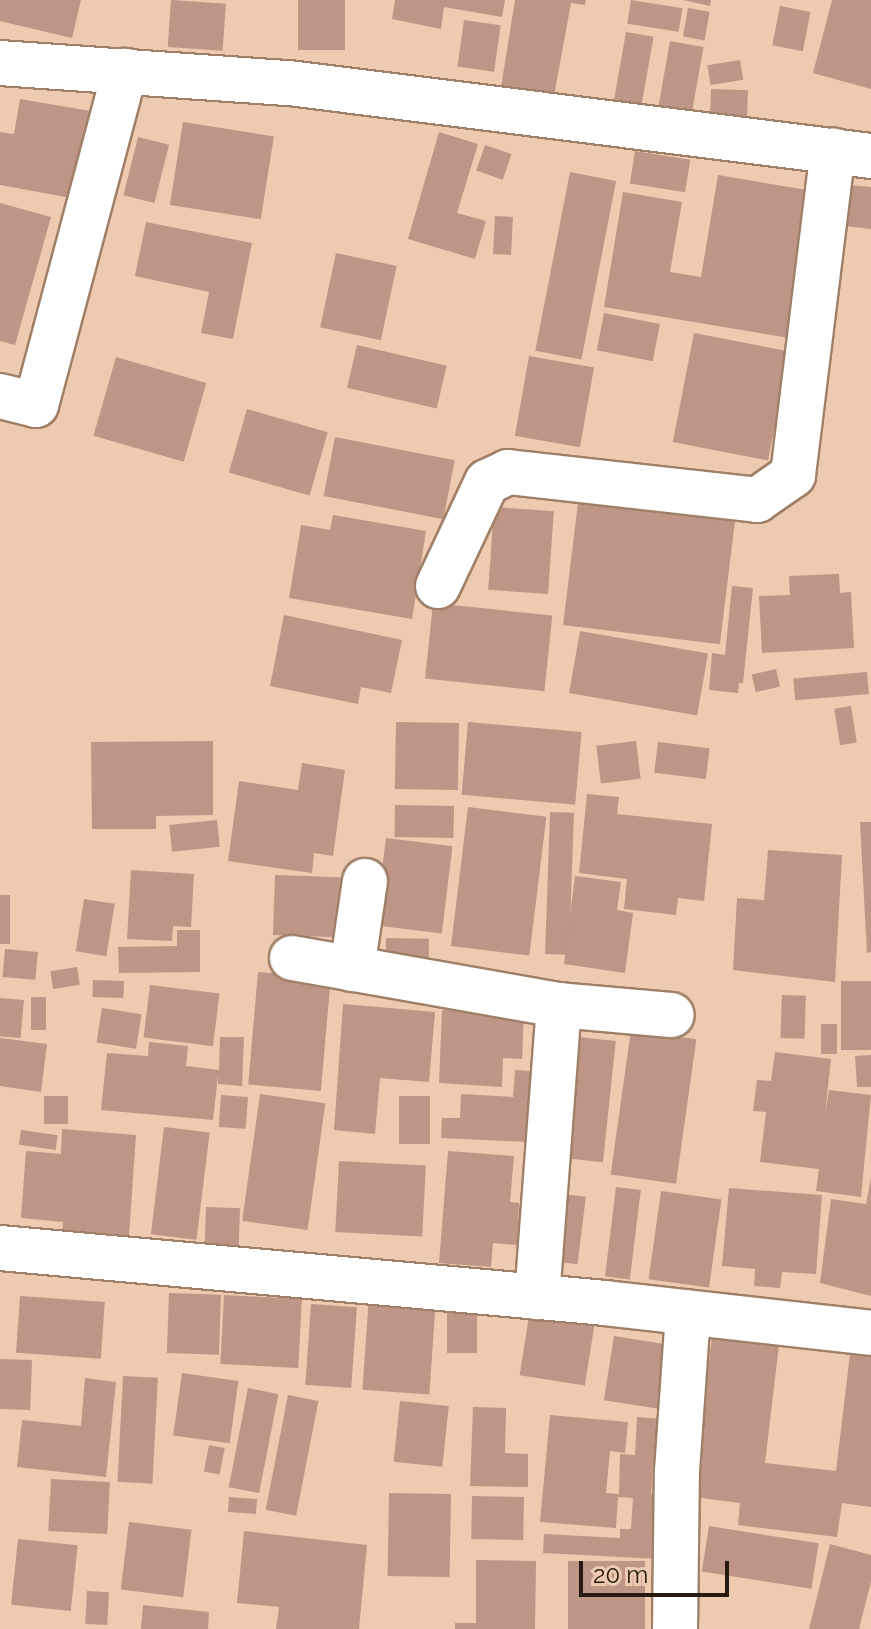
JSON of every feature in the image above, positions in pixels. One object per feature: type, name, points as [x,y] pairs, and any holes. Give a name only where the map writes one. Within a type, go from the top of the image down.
[{"type":"street","points":[[0,63],[289,83],[852,153],[793,475],[757,500],[508,472],[487,482],[438,586]]},
{"type":"street","points":[[0,396],[36,405],[125,71]]},
{"type":"street","points":[[352,969],[365,881]]},
{"type":"street","points":[[292,958],[559,1005],[672,1015]]},
{"type":"street","points":[[537,1297],[559,1005]]},
{"type":"street","points":[[0,1248],[537,1297],[871,1333]]},
{"type":"street","points":[[675,1629],[677,1471],[688,1312]]},
{"type":"building","points":[[0,0],[81,0],[72,38],[0,21]]},
{"type":"building","points":[[171,0],[226,4],[223,51],[168,47]]},
{"type":"building","points":[[298,0],[345,0],[345,50],[298,50]]},
{"type":"building","points":[[395,0],[505,0],[502,17],[444,7],[441,29],[392,19]]},
{"type":"building","points":[[515,0],[586,0],[585,5],[571,3],[554,96],[501,87]]},
{"type":"building","points":[[631,0],[682,8],[679,32],[627,24]]},
{"type":"building","points":[[683,0],[711,0],[710,6]]},
{"type":"building","points":[[832,0],[871,0],[871,89],[813,73]]},
{"type":"building","points":[[780,6],[810,12],[803,51],[772,45]]},
{"type":"building","points":[[688,8],[710,12],[705,40],[683,37]]},
{"type":"building","points":[[464,20],[501,25],[494,72],[457,67]]},
{"type":"building","points":[[626,32],[654,37],[642,105],[614,100]]},
{"type":"building","points":[[670,41],[703,47],[690,121],[657,115]]},
{"type":"building","points":[[740,60],[743,80],[711,85],[707,65]]},
{"type":"building","points":[[711,89],[748,90],[747,121],[710,120]]},
{"type":"building","points":[[20,99],[108,114],[93,202],[0,185],[0,132],[14,134]]},
{"type":"building","points":[[183,122],[274,136],[261,219],[170,205]]},
{"type":"building","points":[[439,132],[478,144],[457,213],[486,221],[475,259],[408,239]]},
{"type":"building","points":[[138,137],[169,145],[155,203],[123,195]]},
{"type":"building","points":[[485,145],[511,154],[503,180],[476,171]]},
{"type":"building","points":[[635,151],[690,160],[685,192],[630,184]]},
{"type":"building","points":[[570,172],[616,181],[581,360],[535,351]]},
{"type":"building","points":[[718,175],[813,191],[789,338],[604,307],[623,192],[682,202],[670,272],[701,277]]},
{"type":"building","points":[[850,185],[871,187],[871,229],[845,226]]},
{"type":"building","points":[[0,203],[51,217],[15,345],[0,341]]},
{"type":"building","points":[[495,216],[513,217],[511,255],[493,254]]},
{"type":"building","points":[[146,222],[252,243],[233,339],[201,333],[209,292],[135,276]]},
{"type":"building","points":[[336,253],[397,266],[381,340],[320,327]]},
{"type":"building","points":[[604,313],[660,324],[653,361],[597,350]]},
{"type":"building","points":[[694,333],[789,352],[768,460],[673,442]]},
{"type":"building","points":[[357,345],[447,366],[437,409],[347,388]]},
{"type":"building","points":[[529,356],[594,367],[580,447],[515,436]]},
{"type":"building","points":[[116,357],[206,383],[184,462],[93,436]]},
{"type":"building","points":[[247,409],[328,432],[310,496],[229,472]]},
{"type":"building","points":[[335,437],[455,460],[443,519],[324,496]]},
{"type":"building","points":[[579,495],[736,514],[720,644],[563,625]]},
{"type":"building","points":[[494,507],[554,511],[548,594],[488,590]]},
{"type":"building","points":[[333,515],[426,531],[412,619],[289,598],[301,525],[330,530]]},
{"type":"building","points":[[839,574],[840,593],[851,592],[854,648],[762,653],[759,596],[790,595],[789,576]]},
{"type":"building","points":[[732,586],[753,588],[743,683],[739,683],[738,693],[709,690],[712,653],[725,655]]},
{"type":"building","points":[[433,603],[552,616],[544,691],[425,679]]},
{"type":"building","points":[[284,615],[402,640],[391,693],[361,687],[358,704],[270,686]]},
{"type":"building","points":[[580,631],[708,654],[697,716],[569,693]]},
{"type":"building","points":[[776,669],[780,687],[756,692],[752,675]]},
{"type":"building","points":[[867,672],[869,694],[795,700],[793,678]]},
{"type":"building","points":[[851,706],[857,743],[840,745],[834,709]]},
{"type":"building","points":[[396,722],[459,723],[458,790],[395,789]]},
{"type":"building","points":[[468,722],[582,732],[575,805],[462,795]]},
{"type":"building","points":[[213,741],[213,815],[156,816],[156,829],[92,829],[91,742]]},
{"type":"building","points":[[636,741],[641,779],[601,784],[596,746]]},
{"type":"building","points":[[658,742],[710,748],[706,779],[654,773]]},
{"type":"building","points":[[302,763],[345,770],[333,856],[314,853],[312,873],[228,861],[239,781],[298,790]]},
{"type":"building","points":[[587,794],[619,797],[617,814],[712,824],[704,901],[678,898],[676,915],[624,909],[627,879],[579,873]]},
{"type":"building","points":[[395,805],[454,806],[453,838],[394,837]]},
{"type":"building","points":[[468,807],[546,817],[529,956],[451,946]]},
{"type":"building","points":[[550,812],[574,813],[569,955],[545,954]]},
{"type":"building","points":[[217,820],[220,847],[172,852],[169,825]]},
{"type":"building","points":[[860,822],[871,822],[871,952],[867,953]]},
{"type":"building","points":[[386,838],[453,846],[442,934],[375,925]]},
{"type":"building","points":[[768,850],[842,855],[835,982],[733,970],[737,898],[764,900]]},
{"type":"building","points":[[131,870],[194,874],[191,927],[173,926],[172,941],[127,939]]},
{"type":"building","points":[[275,875],[347,878],[345,937],[273,935]]},
{"type":"building","points":[[575,876],[621,882],[617,910],[633,913],[625,973],[564,964]]},
{"type":"building","points":[[0,895],[10,895],[10,944],[0,944]]},
{"type":"building","points":[[84,899],[115,904],[106,956],[76,951]]},
{"type":"building","points":[[177,930],[200,930],[200,972],[119,973],[118,947],[177,946]]},
{"type":"building","points":[[386,938],[429,939],[429,961],[386,960]]},
{"type":"building","points":[[5,949],[38,952],[35,980],[3,977]]},
{"type":"building","points":[[77,967],[80,985],[53,989],[50,971]]},
{"type":"building","points":[[258,972],[331,978],[321,1091],[248,1085]]},
{"type":"building","points":[[93,980],[124,981],[123,998],[92,997]]},
{"type":"building","points":[[841,981],[871,981],[871,1050],[841,1050]]},
{"type":"building","points":[[150,985],[219,994],[213,1046],[144,1038]]},
{"type":"building","points":[[782,995],[806,996],[804,1039],[780,1038]]},
{"type":"building","points":[[31,997],[46,997],[46,1030],[31,1030]]},
{"type":"building","points":[[0,998],[24,1000],[21,1038],[0,1036]]},
{"type":"building","points":[[343,1004],[435,1012],[429,1082],[380,1078],[375,1134],[334,1130]]},
{"type":"building","points":[[102,1008],[142,1014],[136,1049],[97,1043]]},
{"type":"building","points":[[442,1010],[524,1014],[522,1059],[503,1058],[502,1087],[439,1083]]},
{"type":"building","points":[[821,1024],[837,1024],[837,1054],[821,1054]]},
{"type":"building","points":[[631,1030],[696,1039],[676,1184],[611,1175]]},
{"type":"building","points":[[569,1036],[616,1041],[603,1162],[556,1157]]},
{"type":"building","points":[[220,1037],[244,1037],[242,1086],[218,1084],[218,1075],[213,1120],[101,1110],[107,1053],[148,1056],[149,1042],[188,1046],[186,1066],[219,1070]]},
{"type":"building","points":[[0,1038],[47,1044],[41,1092],[0,1086]]},
{"type":"building","points":[[775,1052],[831,1059],[825,1114],[829,1090],[871,1095],[861,1197],[816,1191],[819,1169],[760,1162],[766,1112],[753,1111],[757,1080],[771,1081]]},
{"type":"building","points":[[871,1055],[871,1087],[857,1087],[855,1056]]},
{"type":"building","points":[[515,1070],[531,1071],[528,1142],[441,1138],[442,1118],[460,1118],[461,1094],[513,1097]]},
{"type":"building","points":[[260,1094],[325,1103],[308,1230],[242,1221]]},
{"type":"building","points":[[221,1095],[248,1097],[246,1129],[219,1127]]},
{"type":"building","points":[[44,1096],[68,1096],[68,1124],[44,1124]]},
{"type":"building","points":[[399,1096],[430,1096],[430,1144],[399,1144]]},
{"type":"building","points":[[164,1127],[210,1133],[196,1240],[151,1234]]},
{"type":"building","points":[[62,1129],[136,1135],[128,1250],[62,1245],[63,1222],[21,1218],[26,1151],[61,1154]]},
{"type":"building","points":[[21,1130],[58,1135],[56,1150],[19,1145]]},
{"type":"building","points":[[448,1151],[514,1156],[510,1202],[519,1203],[517,1245],[493,1243],[491,1267],[439,1263]]},
{"type":"building","points":[[339,1161],[426,1166],[422,1236],[335,1232]]},
{"type":"building","points":[[871,1177],[871,1296],[820,1283],[831,1199],[866,1204]]},
{"type":"building","points":[[616,1187],[641,1190],[630,1279],[605,1276]]},
{"type":"building","points":[[729,1188],[822,1195],[816,1274],[782,1272],[780,1288],[754,1286],[755,1269],[722,1266]]},
{"type":"building","points":[[661,1191],[721,1199],[709,1288],[649,1279]]},
{"type":"building","points":[[563,1194],[586,1197],[578,1264],[555,1261]]},
{"type":"building","points":[[206,1207],[240,1208],[239,1249],[205,1248]]},
{"type":"building","points":[[169,1293],[221,1295],[219,1355],[167,1353]]},
{"type":"building","points":[[224,1295],[302,1299],[298,1368],[220,1364]]},
{"type":"building","points":[[20,1296],[105,1302],[101,1359],[16,1353]]},
{"type":"building","points":[[369,1296],[436,1301],[429,1394],[362,1390]]},
{"type":"building","points":[[447,1298],[477,1298],[477,1353],[447,1353]]},
{"type":"building","points":[[311,1304],[357,1307],[351,1388],[305,1385]]},
{"type":"building","points":[[529,1316],[594,1326],[585,1386],[520,1375]]},
{"type":"building","points":[[614,1336],[670,1345],[660,1409],[604,1400]]},
{"type":"building","points":[[712,1337],[779,1345],[765,1463],[836,1471],[851,1346],[871,1349],[871,1507],[842,1503],[837,1537],[738,1525],[740,1503],[693,1497]]},
{"type":"building","points":[[0,1359],[32,1360],[30,1410],[0,1409]]},
{"type":"building","points":[[182,1373],[238,1381],[230,1443],[173,1435]]},
{"type":"building","points":[[123,1376],[158,1378],[152,1484],[117,1482]]},
{"type":"building","points":[[85,1378],[116,1382],[106,1477],[17,1467],[22,1420],[81,1426]]},
{"type":"building","points":[[248,1388],[278,1394],[259,1493],[229,1487]]},
{"type":"building","points":[[288,1395],[318,1401],[296,1516],[266,1510]]},
{"type":"building","points":[[400,1401],[449,1406],[442,1467],[394,1462]]},
{"type":"building","points":[[473,1407],[506,1408],[505,1453],[528,1454],[528,1487],[470,1486]]},
{"type":"building","points":[[550,1415],[628,1422],[625,1453],[610,1451],[606,1493],[619,1494],[620,1454],[635,1455],[637,1417],[664,1419],[661,1464],[653,1463],[651,1494],[662,1496],[659,1559],[543,1553],[544,1534],[620,1538],[620,1529],[631,1529],[633,1498],[618,1497],[616,1528],[540,1522]]},
{"type":"building","points":[[209,1445],[225,1448],[220,1475],[204,1472]]},
{"type":"building","points":[[51,1479],[110,1482],[107,1534],[48,1531]]},
{"type":"building","points":[[389,1493],[451,1494],[450,1577],[388,1576]]},
{"type":"building","points":[[472,1496],[524,1497],[523,1540],[471,1539]]},
{"type":"building","points":[[229,1497],[257,1499],[256,1514],[228,1512]]},
{"type":"building","points":[[129,1522],[192,1530],[183,1597],[121,1589]]},
{"type":"building","points":[[709,1526],[819,1543],[811,1589],[702,1571]]},
{"type":"building","points":[[244,1531],[367,1545],[359,1629],[276,1629],[279,1607],[237,1603]]},
{"type":"building","points":[[18,1539],[78,1545],[71,1611],[11,1605]]},
{"type":"building","points":[[830,1544],[871,1555],[871,1582],[859,1629],[809,1629]]},
{"type":"building","points":[[476,1560],[536,1561],[535,1629],[455,1629],[455,1623],[476,1623]]},
{"type":"building","points":[[568,1561],[645,1561],[645,1629],[568,1629]]},
{"type":"building","points":[[87,1591],[109,1592],[107,1625],[85,1624]]},
{"type":"building","points":[[143,1605],[209,1612],[208,1629],[141,1629]]}]
